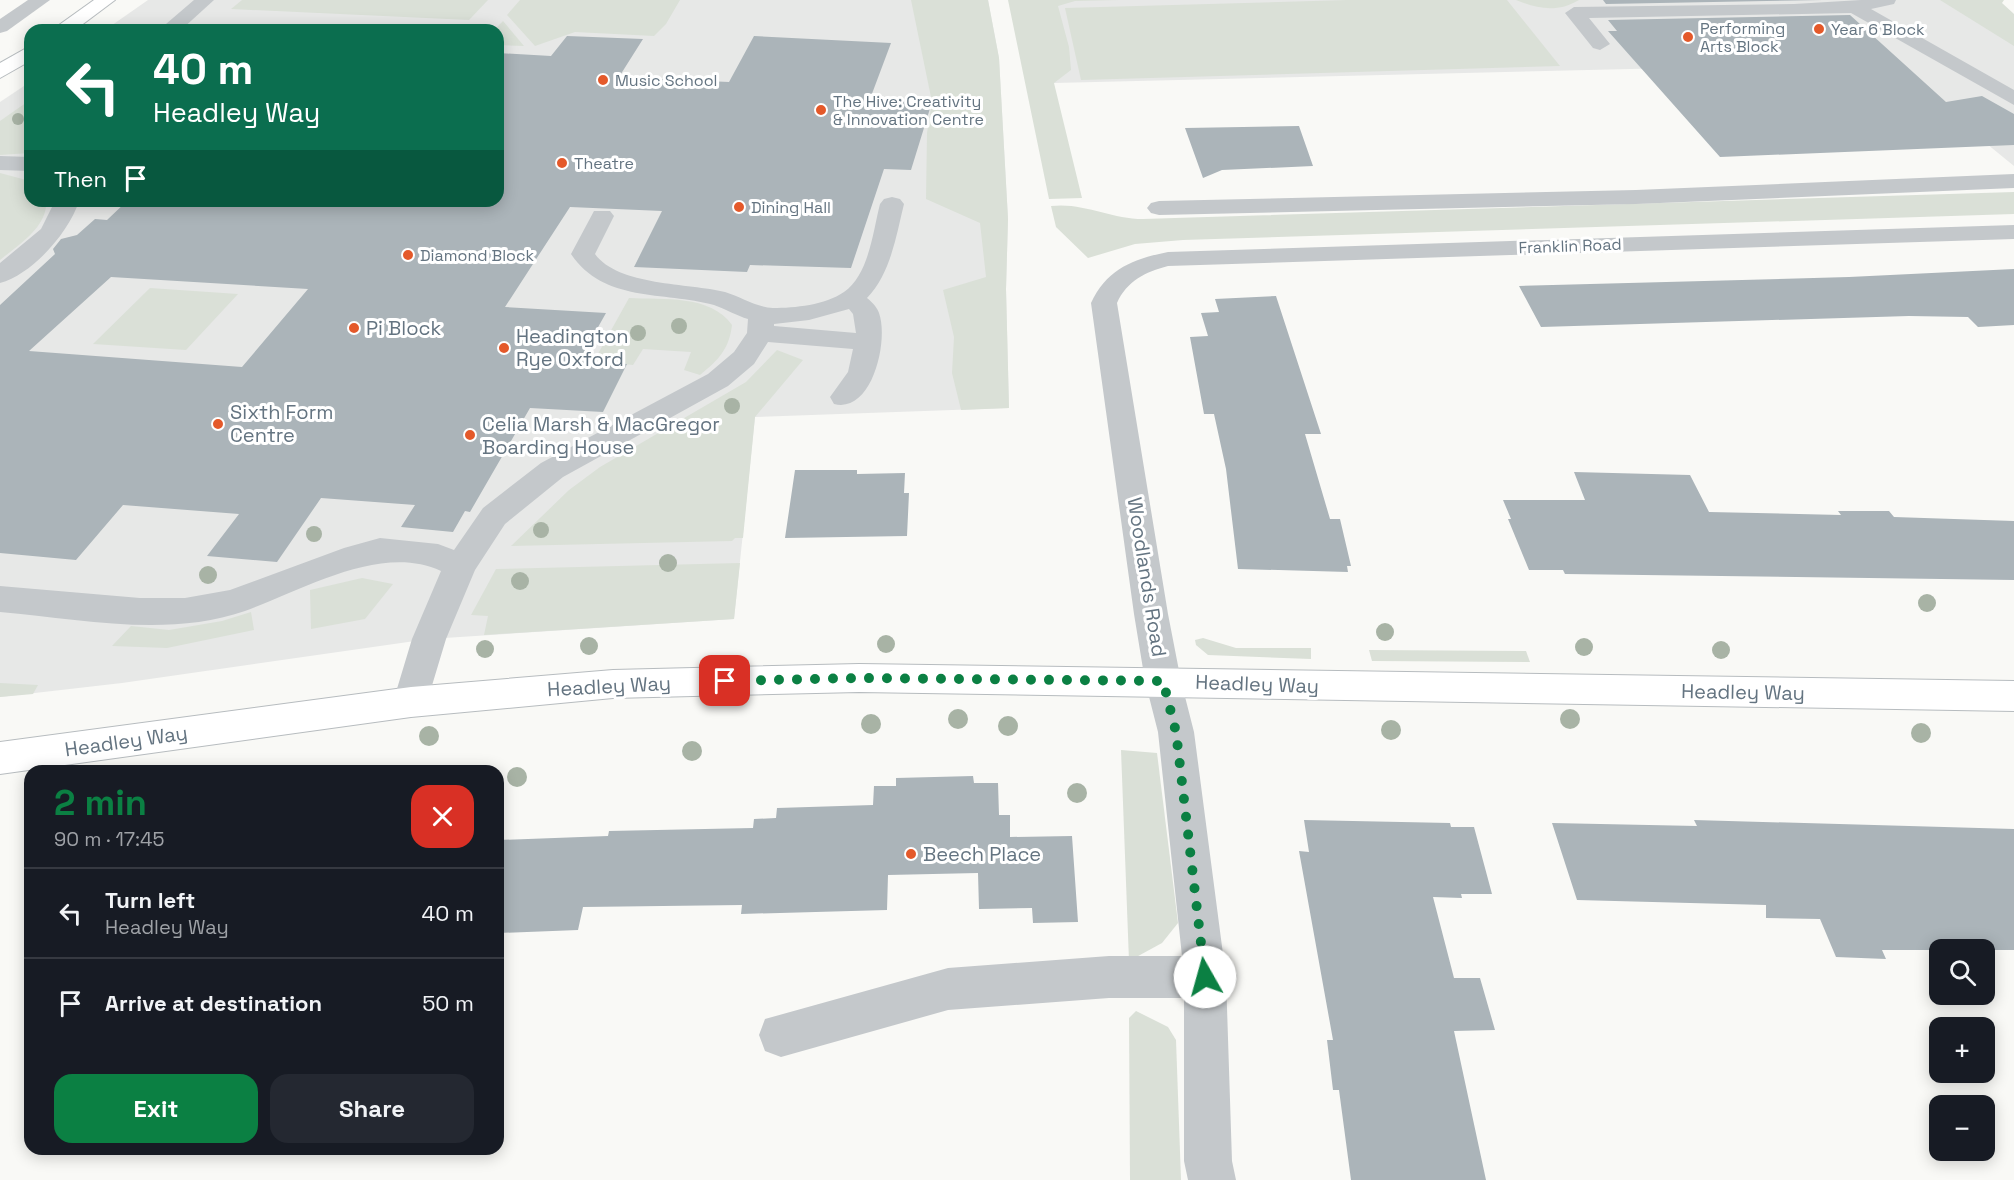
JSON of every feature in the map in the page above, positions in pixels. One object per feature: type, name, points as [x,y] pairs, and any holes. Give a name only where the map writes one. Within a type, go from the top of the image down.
[{"type":"main road","points":[[71,24],[106,0]]},
{"type":"main road","points":[[0,72],[24,56]]},
{"type":"main road","name":"Headley Way","points":[[0,758],[411,702],[613,684],[859,678],[2014,696]]},
{"type":"street","points":[[0,27],[41,0]]},
{"type":"street","points":[[177,24],[205,0]]},
{"type":"street","points":[[1600,44],[1574,13],[1872,2],[2014,99]]},
{"type":"street","points":[[0,163],[24,164]]},
{"type":"street","points":[[1159,208],[1636,197],[2014,181]]},
{"type":"street","points":[[761,324],[827,309],[853,298],[864,288],[892,204]]},
{"type":"street","points":[[0,275],[49,235],[64,215],[66,207]]},
{"type":"street","points":[[602,216],[583,254],[586,262],[594,269],[632,283],[723,300],[761,324],[867,342]]},
{"type":"street","name":"Franklin Road","points":[[1128,270],[1168,260],[2014,232]]},
{"type":"street","name":"Woodlands Road","points":[[1128,270],[1108,291],[1104,303],[1163,681],[1176,732],[1205,977],[1208,1161],[1212,1180]]},
{"type":"street","points":[[844,397],[862,373],[869,332],[866,312],[853,298]]},
{"type":"street","points":[[411,702],[429,639],[460,566],[494,516],[544,476],[640,420],[718,380],[744,358],[761,324]]},
{"type":"street","points":[[0,599],[140,611],[185,611],[233,602],[355,556],[380,550],[438,556],[460,566]]},
{"type":"street","points":[[781,1035],[948,989],[1109,977],[1205,977]]},
{"type":"shaded area","name":"Headington Rye Oxford","points":[[148,0],[988,0],[999,58],[1008,219],[1006,289],[1009,408],[755,417],[734,619],[429,639],[122,683],[0,697],[0,102],[24,86],[24,207],[504,207],[504,24],[114,24]]},
{"type":"shaded area","points":[[242,0],[488,0],[469,20],[231,9]]},
{"type":"shaded area","points":[[520,0],[680,0],[666,24],[654,36],[575,32],[535,46],[507,15]]},
{"type":"shaded area","points":[[911,0],[988,0],[999,58],[1008,219],[1006,289],[1009,408],[961,410],[952,373],[954,337],[943,290],[986,277],[980,223],[926,199],[927,133],[932,102]]},
{"type":"shaded area","points":[[1008,0],[1119,0],[1075,1],[1058,6],[1069,47],[1071,70],[1054,83],[1082,198],[1049,199]]},
{"type":"shaded area","points":[[1033,0],[1982,0],[2014,32],[2014,166],[1922,91],[1879,63],[1054,83]]},
{"type":"shaded area","points":[[1347,0],[1507,0],[1560,66],[1081,80],[1065,8]]},
{"type":"shaded area","points":[[1516,0],[1579,0],[1563,7],[1548,8],[1532,6]]},
{"type":"shaded area","points":[[1940,0],[2004,0],[2002,3],[2014,14],[2014,46]]},
{"type":"shaded area","points":[[503,21],[524,46],[504,45],[504,24],[500,24]]},
{"type":"shaded area","points":[[24,104],[24,153],[0,155],[0,121]]},
{"type":"shaded area","points":[[0,173],[24,179],[24,207],[45,207],[42,219],[31,235],[0,260]]},
{"type":"shaded area","points":[[2014,192],[2014,214],[1183,240],[1135,244],[1088,258],[1056,227],[1051,206],[1074,206],[1143,219]]},
{"type":"shaded area","points":[[150,288],[238,294],[186,350],[93,344]]},
{"type":"shaded area","points":[[629,298],[671,299],[699,303],[711,308],[723,315],[732,325],[725,348],[700,375],[684,370],[691,352],[643,349],[633,365],[594,361]]},
{"type":"shaded area","points":[[777,350],[803,360],[755,417],[743,538],[735,538],[732,541],[511,546],[569,490],[600,467],[746,382]]},
{"type":"shaded area","points":[[740,563],[734,619],[484,635],[488,616],[471,615],[496,569]]},
{"type":"shaded area","points":[[362,578],[393,584],[365,619],[311,629],[310,590]]},
{"type":"shaded area","points":[[251,612],[254,630],[167,648],[112,646],[131,626],[169,630],[222,621]]},
{"type":"shaded area","points":[[1203,638],[1236,648],[1311,648],[1311,659],[1208,655],[1196,645],[1195,640]]},
{"type":"shaded area","points":[[1369,650],[1526,651],[1530,662],[1372,661]]},
{"type":"shaded area","points":[[0,683],[38,685],[33,694],[0,697]]},
{"type":"shaded area","points":[[1121,750],[1157,753],[1178,923],[1162,943],[1129,961]]},
{"type":"shaded area","points":[[1136,1011],[1168,1027],[1176,1040],[1181,1180],[1130,1180],[1129,1018]]},
{"type":"building","points":[[1603,0],[1823,0],[1606,4]]},
{"type":"building","points":[[1850,15],[1946,102],[1982,96],[2014,114],[2014,145],[1720,157],[1608,31],[1617,31],[1608,20]]},
{"type":"building","points":[[567,36],[643,39],[619,77],[729,82],[754,36],[891,43],[870,99],[932,102],[911,170],[884,169],[851,268],[750,265],[747,272],[634,267],[662,211],[570,207],[505,307],[606,313],[579,361],[627,364],[603,412],[530,408],[470,512],[465,511],[453,532],[401,527],[415,505],[321,498],[277,562],[207,556],[239,514],[123,505],[76,560],[0,553],[0,305],[55,254],[53,249],[61,239],[77,235],[95,219],[107,220],[121,207],[504,207],[504,53],[551,56]],"holes":[[[111,277],[308,289],[242,367],[29,351]]]},
{"type":"building","points":[[1299,126],[1313,166],[1222,170],[1203,178],[1185,128]]},
{"type":"building","points":[[2014,269],[2014,325],[1978,327],[1968,317],[1909,316],[1541,327],[1519,286],[1849,277]]},
{"type":"building","points":[[1276,296],[1321,434],[1305,434],[1330,519],[1340,519],[1351,566],[1347,566],[1348,572],[1238,569],[1226,469],[1214,414],[1204,414],[1190,337],[1208,336],[1201,313],[1219,312],[1215,299]]},
{"type":"building","points":[[795,470],[857,470],[857,474],[905,473],[904,493],[909,493],[907,536],[785,538]]},
{"type":"building","points":[[1574,472],[1690,475],[1709,512],[1841,515],[1838,511],[1889,511],[1894,517],[2014,521],[2014,580],[1565,574],[1563,570],[1529,570],[1508,519],[1511,519],[1503,500],[1585,500]]},
{"type":"building","name":"Beech Place","points":[[973,776],[974,783],[998,783],[999,815],[1010,815],[1010,837],[1072,836],[1078,922],[1033,923],[1032,908],[979,909],[978,873],[888,875],[887,910],[741,914],[742,905],[583,907],[578,930],[504,933],[504,840],[608,836],[609,831],[753,828],[754,819],[776,818],[777,808],[873,805],[874,786],[896,786],[896,778]]},
{"type":"building","points":[[1304,820],[1450,823],[1451,827],[1474,827],[1492,894],[1461,894],[1462,898],[1433,897],[1454,978],[1480,978],[1495,1030],[1454,1031],[1486,1180],[1351,1180],[1339,1090],[1333,1090],[1327,1040],[1333,1040],[1299,851],[1309,852]]},
{"type":"building","points":[[1694,820],[2014,829],[2014,950],[1995,950],[1995,939],[1929,939],[1929,950],[1882,950],[1886,959],[1836,957],[1820,919],[1766,918],[1766,905],[1577,900],[1552,823],[1697,826]]},
{"type":"place","name":"Year 6 Block","points":[[1819,29]]},
{"type":"place","name":"Performing Arts Block","points":[[1688,37]]},
{"type":"place","name":"Music School","points":[[603,80]]},
{"type":"place","name":"The Hive: Creativity & Innovation Centre","points":[[821,110]]},
{"type":"place","name":"Theatre","points":[[562,163]]},
{"type":"place","name":"Dining Hall","points":[[739,207]]},
{"type":"place","name":"Diamond Block","points":[[408,255]]},
{"type":"place","name":"Pi Block","points":[[354,328]]},
{"type":"place","name":"Headington Rye Oxford","points":[[504,348]]},
{"type":"place","name":"Sixth Form Centre","points":[[218,424]]},
{"type":"place","name":"Celia Marsh & MacGregor Boarding House","points":[[470,435]]},
{"type":"place","name":"Beech Place","points":[[911,854]]},
{"type":"route","points":[[725,681],[859,678],[1163,681],[1176,732],[1205,977]]}]
